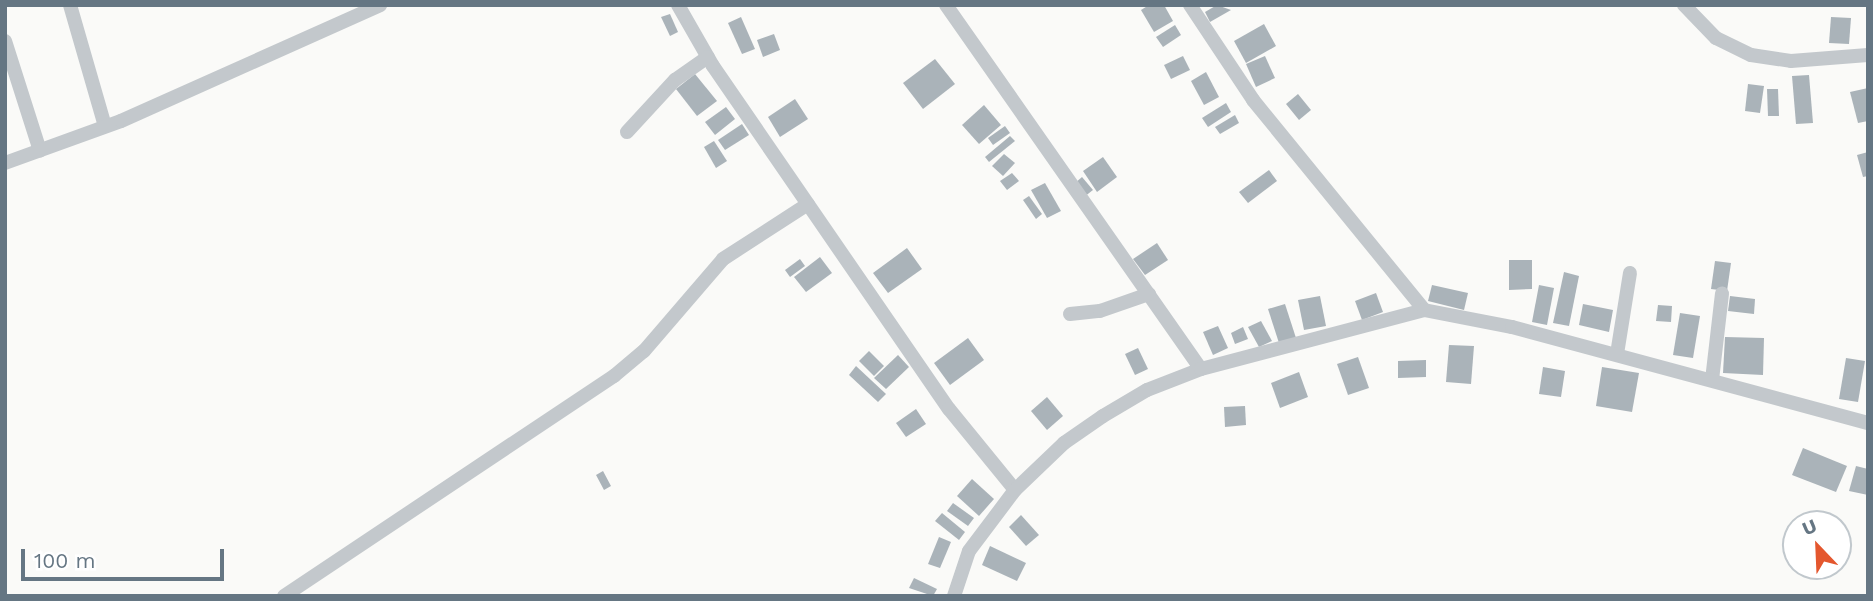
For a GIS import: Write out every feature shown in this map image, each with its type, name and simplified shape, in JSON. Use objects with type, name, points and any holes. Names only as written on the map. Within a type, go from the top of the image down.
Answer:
[{"type":"street","points":[[69,5],[105,126]]},
{"type":"street","points":[[5,163],[105,126],[380,5]]},
{"type":"street","points":[[946,5],[1201,369]]},
{"type":"street","points":[[1190,5],[1253,100],[1424,310]]},
{"type":"street","points":[[1684,5],[1716,38],[1751,55],[1791,61],[1868,55]]},
{"type":"street","points":[[680,6],[708,57],[949,409],[1015,490]]},
{"type":"street","points":[[5,41],[40,150]]},
{"type":"street","points":[[627,132],[675,79],[708,57]]},
{"type":"street","points":[[284,596],[614,376],[644,351],[723,259],[808,204]]},
{"type":"street","points":[[1617,354],[1630,273]]},
{"type":"street","points":[[1070,314],[1100,312],[1149,294]]},
{"type":"street","points":[[1712,380],[1722,294]]},
{"type":"street","points":[[954,596],[969,551],[1015,490],[1064,443],[1103,416],[1147,390],[1201,369],[1424,310],[1617,354],[1868,423]]},
{"type":"building","points":[[1149,5],[1164,5],[1173,21],[1154,32],[1141,10]]},
{"type":"building","points":[[1217,5],[1231,10],[1210,22],[1205,12]]},
{"type":"building","points":[[670,14],[678,32],[670,36],[661,17]]},
{"type":"building","points":[[741,17],[755,49],[742,54],[728,23]]},
{"type":"building","points":[[1831,17],[1851,18],[1849,44],[1829,43]]},
{"type":"building","points":[[1264,24],[1276,46],[1246,63],[1234,41]]},
{"type":"building","points":[[1175,25],[1181,35],[1163,47],[1156,37]]},
{"type":"building","points":[[774,34],[780,50],[763,57],[757,40]]},
{"type":"building","points":[[1183,56],[1190,70],[1171,79],[1164,65]]},
{"type":"building","points":[[1265,56],[1275,78],[1256,87],[1246,64]]},
{"type":"building","points":[[935,59],[955,84],[923,109],[903,83]]},
{"type":"building","points":[[1206,72],[1219,97],[1204,105],[1191,81]]},
{"type":"building","points":[[695,74],[717,101],[697,116],[676,89]]},
{"type":"building","points":[[1809,75],[1813,123],[1796,124],[1792,76]]},
{"type":"building","points":[[1748,84],[1764,86],[1760,113],[1745,111]]},
{"type":"building","points":[[1868,88],[1868,121],[1858,123],[1850,92]]},
{"type":"building","points":[[1767,89],[1778,89],[1779,116],[1768,116]]},
{"type":"building","points":[[1298,94],[1311,110],[1299,120],[1286,104]]},
{"type":"building","points":[[795,99],[808,119],[780,137],[768,117]]},
{"type":"building","points":[[1226,103],[1231,112],[1208,127],[1202,118]]},
{"type":"building","points":[[984,105],[1001,125],[979,144],[962,125]]},
{"type":"building","points":[[726,107],[735,119],[715,135],[705,122]]},
{"type":"building","points":[[1235,115],[1239,123],[1220,134],[1215,127]]},
{"type":"building","points":[[742,124],[749,135],[725,150],[718,140]]},
{"type":"building","points":[[1005,126],[1010,133],[993,145],[988,138]]},
{"type":"building","points":[[1010,136],[1015,141],[989,162],[985,157]]},
{"type":"building","points":[[714,141],[727,161],[716,168],[704,147]]},
{"type":"building","points":[[1868,152],[1868,176],[1863,177],[1857,155]]},
{"type":"building","points":[[1004,154],[1015,163],[1003,176],[992,166]]},
{"type":"building","points":[[1103,157],[1117,177],[1097,192],[1083,171]]},
{"type":"building","points":[[1269,170],[1277,181],[1248,203],[1239,192]]},
{"type":"building","points":[[1012,173],[1019,181],[1007,190],[1000,181]]},
{"type":"building","points":[[1082,177],[1093,190],[1084,197],[1074,184]]},
{"type":"building","points":[[1045,183],[1061,211],[1047,218],[1031,190]]},
{"type":"building","points":[[1029,196],[1042,214],[1036,219],[1023,200]]},
{"type":"building","points":[[1157,243],[1168,260],[1145,275],[1133,259]]},
{"type":"building","points":[[907,248],[922,269],[888,293],[873,273]]},
{"type":"building","points":[[820,257],[832,273],[806,292],[794,277]]},
{"type":"building","points":[[800,259],[805,266],[790,277],[785,270]]},
{"type":"building","points":[[1509,260],[1532,260],[1532,289],[1509,290]]},
{"type":"building","points":[[1715,261],[1731,263],[1727,291],[1711,289]]},
{"type":"building","points":[[1564,272],[1579,276],[1569,326],[1553,323]]},
{"type":"building","points":[[1432,285],[1468,293],[1464,310],[1428,301]]},
{"type":"building","points":[[1539,285],[1554,288],[1547,325],[1532,322]]},
{"type":"building","points":[[1376,293],[1383,312],[1362,320],[1355,301]]},
{"type":"building","points":[[1320,296],[1326,326],[1304,330],[1298,300]]},
{"type":"building","points":[[1730,296],[1755,299],[1754,314],[1728,311]]},
{"type":"building","points":[[1285,304],[1296,338],[1279,343],[1268,309]]},
{"type":"building","points":[[1583,304],[1613,310],[1609,332],[1579,325]]},
{"type":"building","points":[[1658,305],[1672,306],[1671,322],[1656,321]]},
{"type":"building","points":[[1680,313],[1700,316],[1693,358],[1673,355]]},
{"type":"building","points":[[1261,321],[1272,341],[1259,347],[1248,327]]},
{"type":"building","points":[[1218,326],[1228,348],[1213,355],[1203,332]]},
{"type":"building","points":[[1243,327],[1248,339],[1235,344],[1231,333]]},
{"type":"building","points":[[1725,337],[1764,338],[1763,375],[1723,373]]},
{"type":"building","points":[[968,338],[984,360],[950,385],[934,363]]},
{"type":"building","points":[[1449,345],[1474,346],[1471,384],[1446,382]]},
{"type":"building","points":[[1138,348],[1148,369],[1135,375],[1125,354]]},
{"type":"building","points":[[869,351],[884,366],[874,376],[859,361]]},
{"type":"building","points":[[898,355],[909,367],[886,389],[874,378]]},
{"type":"building","points":[[1358,357],[1369,388],[1348,395],[1337,364]]},
{"type":"building","points":[[1846,358],[1865,361],[1858,402],[1839,399]]},
{"type":"building","points":[[1426,360],[1426,377],[1398,378],[1398,361]]},
{"type":"building","points":[[856,366],[886,394],[878,402],[849,375]]},
{"type":"building","points":[[1543,367],[1565,371],[1561,397],[1539,394]]},
{"type":"building","points":[[1602,367],[1639,373],[1632,412],[1596,406]]},
{"type":"building","points":[[1299,372],[1308,397],[1280,408],[1271,383]]},
{"type":"building","points":[[1047,397],[1063,416],[1047,430],[1031,411]]},
{"type":"building","points":[[1245,406],[1246,425],[1225,427],[1224,407]]},
{"type":"building","points":[[916,409],[926,424],[906,437],[896,423]]},
{"type":"building","points":[[1803,448],[1847,466],[1836,492],[1792,475]]},
{"type":"building","points":[[1856,466],[1868,469],[1868,495],[1849,491]]},
{"type":"building","points":[[603,471],[611,486],[604,490],[596,475]]},
{"type":"building","points":[[972,479],[994,499],[979,516],[957,496]]},
{"type":"building","points":[[953,503],[974,518],[968,526],[947,511]]},
{"type":"building","points":[[942,513],[965,532],[959,540],[935,521]]},
{"type":"building","points":[[1021,515],[1039,535],[1026,546],[1009,527]]},
{"type":"building","points":[[939,537],[951,542],[940,568],[928,564]]},
{"type":"building","points":[[990,546],[1026,563],[1017,581],[982,565]]},
{"type":"building","points":[[914,578],[937,589],[933,596],[909,588]]}]
